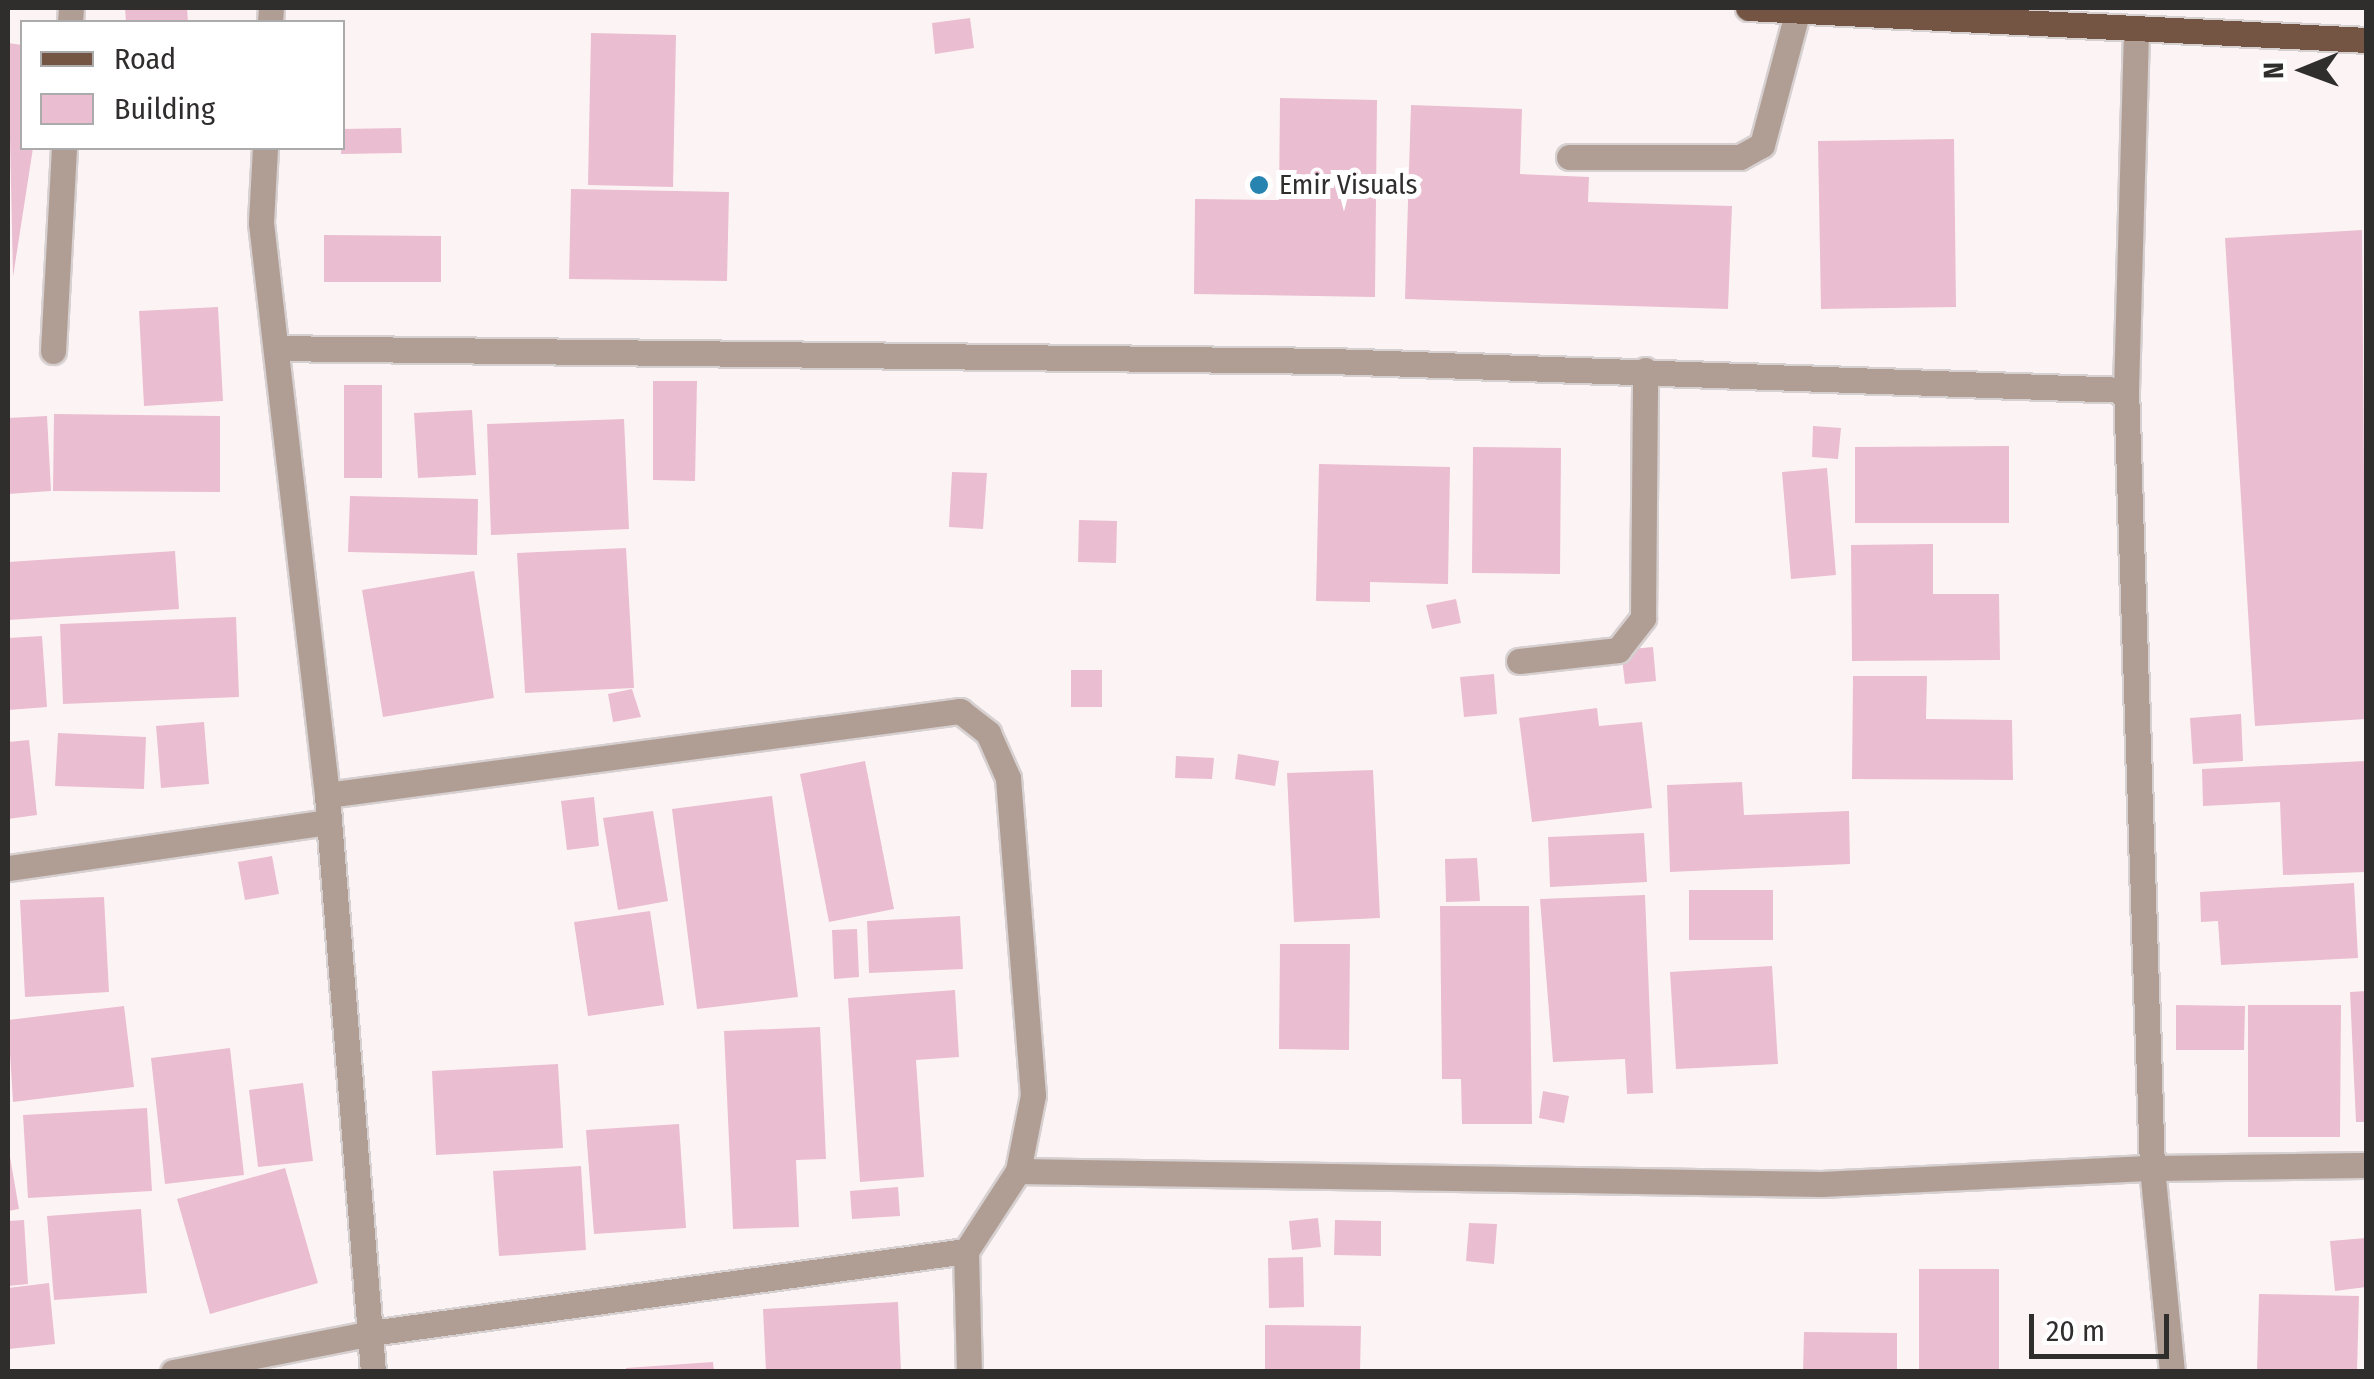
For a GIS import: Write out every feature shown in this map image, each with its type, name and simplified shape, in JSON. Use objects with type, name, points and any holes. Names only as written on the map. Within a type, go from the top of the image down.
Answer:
[{"type":"main road","points":[[1748,8],[2366,40]]},
{"type":"street","points":[[1569,157],[1740,158],[1762,145],[1798,10]]},
{"type":"street","points":[[2136,28],[2126,390],[2152,1168],[2172,1372]]},
{"type":"street","points":[[53,351],[64,150]]},
{"type":"street","points":[[265,150],[261,223],[327,795],[373,1372]]},
{"type":"street","points":[[276,348],[1012,361],[1333,361],[2126,390]]},
{"type":"street","points":[[1519,662],[1618,650],[1643,618],[1645,370]]},
{"type":"street","points":[[327,795],[960,710],[988,733],[1008,778],[1032,1095],[1018,1171],[966,1251],[969,1372]]},
{"type":"street","points":[[8,868],[329,822]]},
{"type":"street","points":[[1018,1171],[1821,1184],[2152,1168],[2366,1165]]},
{"type":"street","points":[[172,1372],[371,1334],[966,1251]]},
{"type":"building","points":[[125,8],[187,8],[188,20],[126,20]]},
{"type":"building","points":[[970,18],[974,48],[935,54],[932,23]]},
{"type":"building","points":[[591,33],[676,35],[673,187],[588,185]]},
{"type":"building","points":[[8,43],[20,45],[20,150],[33,150],[13,277]]},
{"type":"building","points":[[1280,98],[1377,100],[1375,297],[1194,294],[1195,199],[1279,200]]},
{"type":"building","points":[[1411,105],[1522,109],[1520,174],[1589,177],[1588,202],[1732,206],[1728,309],[1405,299]]},
{"type":"building","points":[[401,128],[402,153],[341,154],[345,150],[345,129]]},
{"type":"building","points":[[1954,139],[1956,307],[1821,309],[1818,141]]},
{"type":"building","points":[[571,189],[729,192],[727,281],[569,279]]},
{"type":"building","points":[[2362,230],[2366,719],[2255,726],[2225,238]]},
{"type":"building","points":[[324,235],[441,236],[441,282],[324,282]]},
{"type":"building","points":[[218,307],[223,401],[144,406],[139,311]]},
{"type":"building","points":[[653,381],[697,381],[695,481],[653,480]]},
{"type":"building","points":[[344,385],[382,385],[382,478],[344,478]]},
{"type":"building","points":[[472,410],[476,475],[418,478],[414,413]]},
{"type":"building","points":[[54,414],[220,416],[220,492],[53,491]]},
{"type":"building","points":[[47,416],[51,491],[8,494],[8,418]]},
{"type":"building","points":[[624,419],[629,529],[491,535],[487,424]]},
{"type":"building","points":[[1813,426],[1841,428],[1838,459],[1812,457]]},
{"type":"building","points":[[2009,446],[2009,523],[1855,523],[1855,447]]},
{"type":"building","points":[[1473,447],[1561,448],[1560,574],[1472,573]]},
{"type":"building","points":[[1319,464],[1450,467],[1448,584],[1370,582],[1370,602],[1316,601]]},
{"type":"building","points":[[1827,468],[1836,575],[1791,579],[1782,472]]},
{"type":"building","points":[[952,472],[987,473],[983,529],[949,527]]},
{"type":"building","points":[[350,496],[478,499],[477,555],[348,552]]},
{"type":"building","points":[[1079,520],[1117,521],[1116,563],[1078,562]]},
{"type":"building","points":[[1933,544],[1933,594],[1999,594],[2000,660],[1852,661],[1851,545]]},
{"type":"building","points":[[626,548],[634,688],[525,693],[517,553]]},
{"type":"building","points":[[175,551],[179,609],[8,620],[8,562]]},
{"type":"building","points":[[474,571],[494,698],[383,717],[362,590]]},
{"type":"building","points":[[1456,599],[1461,623],[1432,629],[1426,605]]},
{"type":"building","points":[[236,617],[239,697],[63,704],[60,624]]},
{"type":"building","points":[[42,636],[47,707],[8,710],[8,638]]},
{"type":"building","points":[[1653,647],[1656,681],[1625,684],[1621,650]]},
{"type":"building","points":[[1071,670],[1102,670],[1102,707],[1071,707]]},
{"type":"building","points":[[1494,674],[1497,714],[1464,717],[1460,677]]},
{"type":"building","points":[[1853,676],[1927,676],[1926,719],[2012,720],[2013,780],[1852,779]]},
{"type":"building","points":[[632,689],[641,717],[613,722],[608,694]]},
{"type":"building","points":[[1597,708],[1599,726],[1642,722],[1652,808],[1532,822],[1519,718]]},
{"type":"building","points":[[2241,714],[2243,761],[2193,764],[2190,718]]},
{"type":"building","points":[[204,722],[209,784],[161,788],[156,726]]},
{"type":"building","points":[[58,733],[146,737],[144,789],[55,786]]},
{"type":"building","points":[[29,740],[37,815],[8,819],[8,742]]},
{"type":"building","points":[[1238,754],[1279,761],[1275,786],[1235,779]]},
{"type":"building","points":[[1176,756],[1214,758],[1212,779],[1175,778]]},
{"type":"building","points":[[865,761],[894,909],[829,922],[800,774]]},
{"type":"building","points":[[2366,761],[2366,872],[2283,875],[2280,802],[2203,806],[2202,769]]},
{"type":"building","points":[[1373,770],[1380,918],[1294,922],[1287,773]]},
{"type":"building","points":[[1742,782],[1744,815],[1849,811],[1850,864],[1670,872],[1667,785]]},
{"type":"building","points":[[772,796],[798,997],[697,1009],[672,809]]},
{"type":"building","points":[[594,797],[599,846],[567,850],[561,801]]},
{"type":"building","points":[[653,811],[668,901],[618,910],[603,818]]},
{"type":"building","points":[[1644,833],[1647,882],[1550,887],[1548,837]]},
{"type":"building","points":[[272,856],[279,894],[245,900],[238,862]]},
{"type":"building","points":[[1477,858],[1480,901],[1446,902],[1445,859]]},
{"type":"building","points":[[2354,883],[2358,958],[2221,965],[2218,921],[2201,922],[2200,892]]},
{"type":"building","points":[[1689,890],[1773,890],[1773,940],[1689,940]]},
{"type":"building","points":[[1645,895],[1653,1093],[1627,1094],[1625,1059],[1553,1062],[1540,899]]},
{"type":"building","points":[[104,897],[109,992],[25,997],[20,900]]},
{"type":"building","points":[[1440,906],[1529,906],[1532,1124],[1462,1124],[1461,1079],[1442,1079]]},
{"type":"building","points":[[650,911],[664,1005],[588,1016],[574,922]]},
{"type":"building","points":[[960,916],[963,969],[869,973],[867,921]]},
{"type":"building","points":[[857,929],[859,977],[834,979],[832,930]]},
{"type":"building","points":[[1280,944],[1350,944],[1349,1050],[1279,1049]]},
{"type":"building","points":[[1772,966],[1778,1064],[1676,1069],[1670,972]]},
{"type":"building","points":[[955,990],[959,1057],[916,1060],[924,1177],[860,1182],[848,998]]},
{"type":"building","points":[[2366,991],[2366,1122],[2356,1122],[2350,992]]},
{"type":"building","points":[[2176,1005],[2245,1006],[2244,1050],[2176,1050]]},
{"type":"building","points":[[2248,1005],[2341,1005],[2340,1137],[2248,1137]]},
{"type":"building","points":[[124,1006],[134,1087],[13,1102],[8,1020]]},
{"type":"building","points":[[820,1027],[826,1159],[796,1160],[799,1227],[733,1229],[724,1031]]},
{"type":"building","points":[[230,1048],[244,1175],[165,1184],[151,1058]]},
{"type":"building","points":[[558,1064],[563,1148],[436,1155],[432,1071]]},
{"type":"building","points":[[303,1083],[313,1161],[258,1167],[249,1090]]},
{"type":"building","points":[[1543,1091],[1569,1096],[1564,1123],[1539,1118]]},
{"type":"building","points":[[147,1108],[152,1191],[28,1198],[23,1115]]},
{"type":"building","points":[[679,1124],[686,1228],[594,1234],[586,1130]]},
{"type":"building","points":[[8,1152],[19,1209],[8,1211]]},
{"type":"building","points":[[581,1166],[586,1250],[499,1256],[493,1171]]},
{"type":"building","points":[[285,1168],[318,1283],[210,1314],[177,1199]]},
{"type":"building","points":[[898,1187],[900,1216],[852,1219],[850,1191]]},
{"type":"building","points":[[141,1209],[147,1293],[54,1300],[47,1216]]},
{"type":"building","points":[[1318,1218],[1321,1247],[1292,1250],[1289,1221]]},
{"type":"building","points":[[24,1220],[28,1284],[8,1286],[8,1221]]},
{"type":"building","points":[[1335,1220],[1381,1221],[1381,1256],[1334,1255]]},
{"type":"building","points":[[1469,1223],[1497,1224],[1494,1264],[1466,1261]]},
{"type":"building","points":[[2366,1238],[2366,1287],[2335,1291],[2330,1241]]},
{"type":"building","points":[[1303,1257],[1304,1307],[1269,1308],[1268,1258]]},
{"type":"building","points":[[1919,1269],[1999,1269],[1999,1372],[1919,1372]]},
{"type":"building","points":[[49,1283],[55,1344],[9,1349],[8,1288]]},
{"type":"building","points":[[2259,1294],[2359,1296],[2357,1372],[2257,1372]]},
{"type":"building","points":[[898,1302],[901,1372],[766,1372],[763,1309]]},
{"type":"building","points":[[1265,1325],[1361,1326],[1360,1372],[1265,1372]]},
{"type":"building","points":[[1804,1332],[1897,1333],[1897,1372],[1803,1372]]},
{"type":"building","points":[[713,1362],[714,1372],[626,1372],[626,1368]]},
{"type":"place","name":"Emir Visuals","points":[[1259,185]]}]
